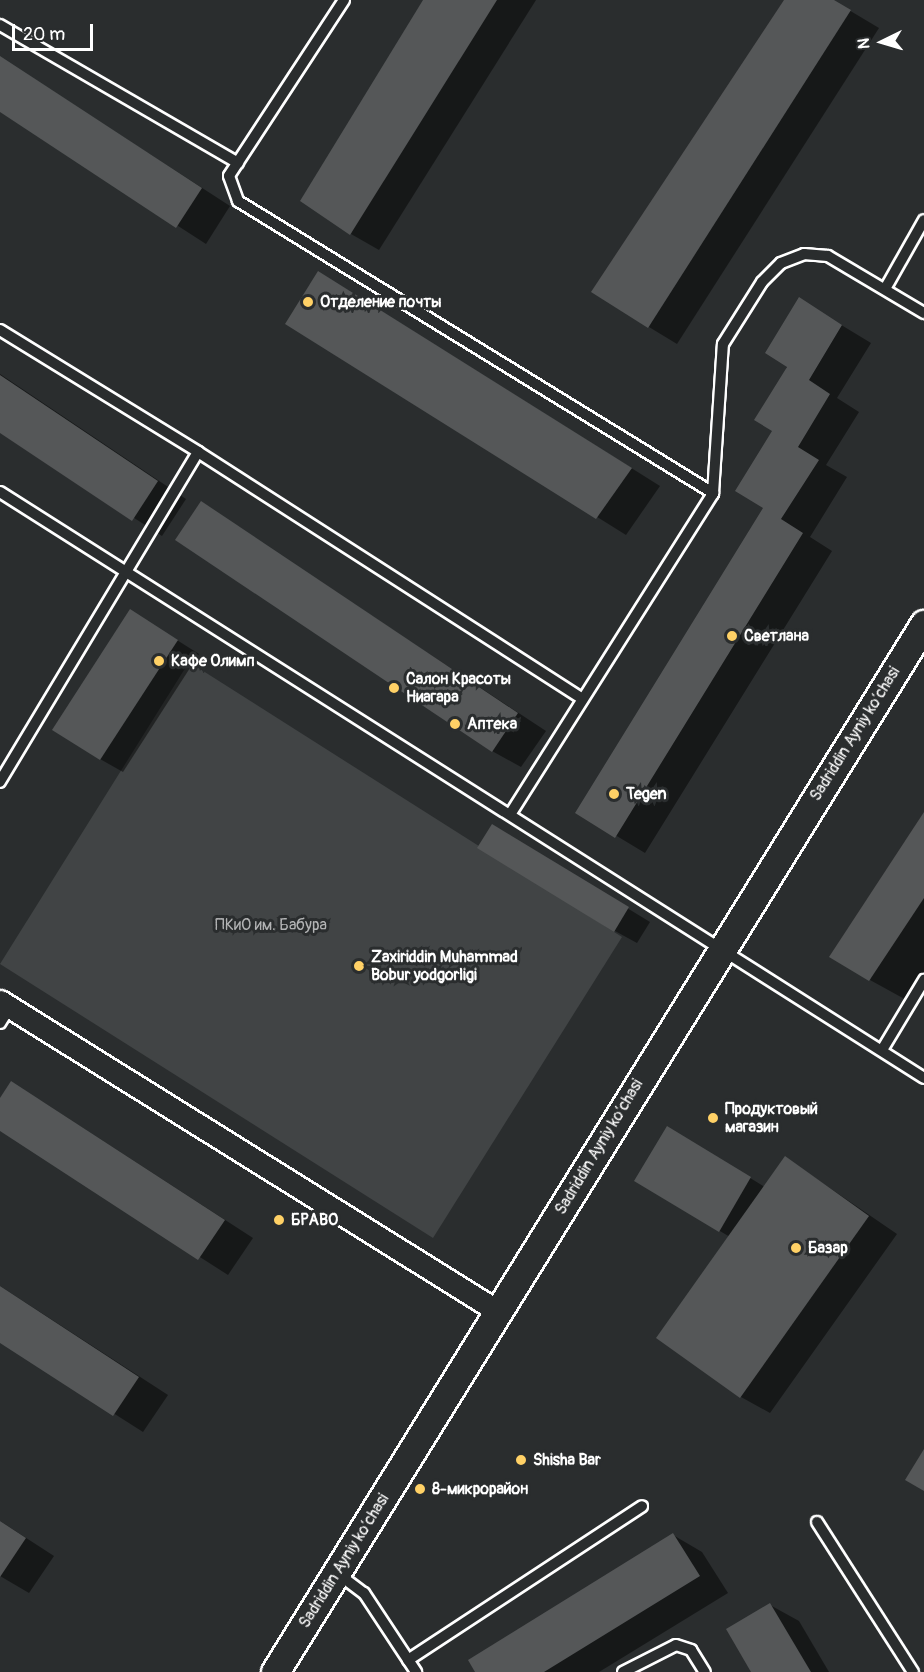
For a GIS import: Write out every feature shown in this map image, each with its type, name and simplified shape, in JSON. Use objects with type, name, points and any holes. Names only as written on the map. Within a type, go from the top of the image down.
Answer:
[{"type":"street","name":"Sadriddin Ayniy ko‘chasi","points":[[275,1672],[499,1312],[721,947],[924,624]]},
{"type":"street","points":[[3,1011],[499,1312]]},
{"type":"lane","points":[[344,0],[230,176],[238,201],[713,493]]},
{"type":"lane","points":[[0,25],[238,163]]},
{"type":"lane","points":[[885,289],[924,220]]},
{"type":"lane","points":[[511,813],[713,493],[723,344],[762,282],[781,263],[804,254],[828,256],[924,313]]},
{"type":"lane","points":[[0,330],[198,452],[583,699]]},
{"type":"lane","points":[[0,782],[198,452]]},
{"type":"lane","points":[[0,492],[128,570],[924,1078]]},
{"type":"lane","points":[[882,1050],[924,980]]},
{"type":"lane","points":[[408,1660],[642,1506]]},
{"type":"lane","points":[[817,1522],[913,1672]]},
{"type":"lane","points":[[337,1573],[364,1593],[416,1672]]},
{"type":"lane","points":[[623,1672],[676,1645],[691,1650],[705,1672]]},
{"type":"green space","name":"ПКиО им. Бабура","points":[[189,662],[622,937],[433,1238],[0,964]]},
{"type":"building","points":[[423,0],[497,0],[350,235],[300,201]]},
{"type":"building","points":[[784,0],[834,0],[851,10],[648,328],[591,292]]},
{"type":"building","points":[[0,56],[202,188],[176,228],[0,112]]},
{"type":"building","points":[[318,271],[632,468],[596,519],[285,324]]},
{"type":"building","points":[[799,297],[842,325],[809,380],[830,394],[798,447],[819,460],[781,519],[803,533],[615,838],[575,813],[763,508],[735,491],[772,431],[754,420],[787,367],[765,353]]},
{"type":"building","points":[[0,375],[158,481],[132,521],[0,433]]},
{"type":"building","points":[[201,501],[518,713],[492,752],[175,540]]},
{"type":"building","points":[[130,609],[178,640],[100,760],[52,730]]},
{"type":"building","points":[[924,812],[924,898],[869,981],[829,957]]},
{"type":"building","points":[[492,824],[629,907],[614,932],[477,848]]},
{"type":"building","points":[[11,1081],[225,1220],[198,1260],[0,1131],[0,1098]]},
{"type":"building","points":[[667,1126],[751,1177],[719,1232],[634,1181]]},
{"type":"building","points":[[785,1156],[869,1216],[740,1398],[656,1338]]},
{"type":"building","points":[[0,1286],[139,1377],[113,1416],[0,1343]]},
{"type":"building","points":[[924,1449],[924,1491],[905,1480]]},
{"type":"building","points":[[0,1521],[26,1538],[0,1577]]},
{"type":"building","points":[[673,1533],[700,1576],[544,1672],[475,1672],[468,1660]]},
{"type":"building","points":[[770,1603],[811,1672],[751,1672],[726,1629]]},
{"type":"place","name":"Отделение почты","points":[[308,302]]},
{"type":"place","name":"Светлана","points":[[732,636]]},
{"type":"place","name":"Кафе Олимп","points":[[159,661]]},
{"type":"place","name":"Салон Красоты Ниагара","points":[[394,688]]},
{"type":"place","name":"Аптека","points":[[455,724]]},
{"type":"place","name":"Tegen","points":[[614,794]]},
{"type":"place","name":"Zaxiriddin Muhammad Bobur yodgorligi","points":[[359,966]]},
{"type":"place","name":"Продуктовый магазин","points":[[713,1118]]},
{"type":"place","name":"БРАВО","points":[[279,1220]]},
{"type":"place","name":"Базар","points":[[796,1248]]},
{"type":"place","name":"Shisha Bar","points":[[521,1460]]},
{"type":"place","name":"8-микрорайон","points":[[420,1489]]}]
